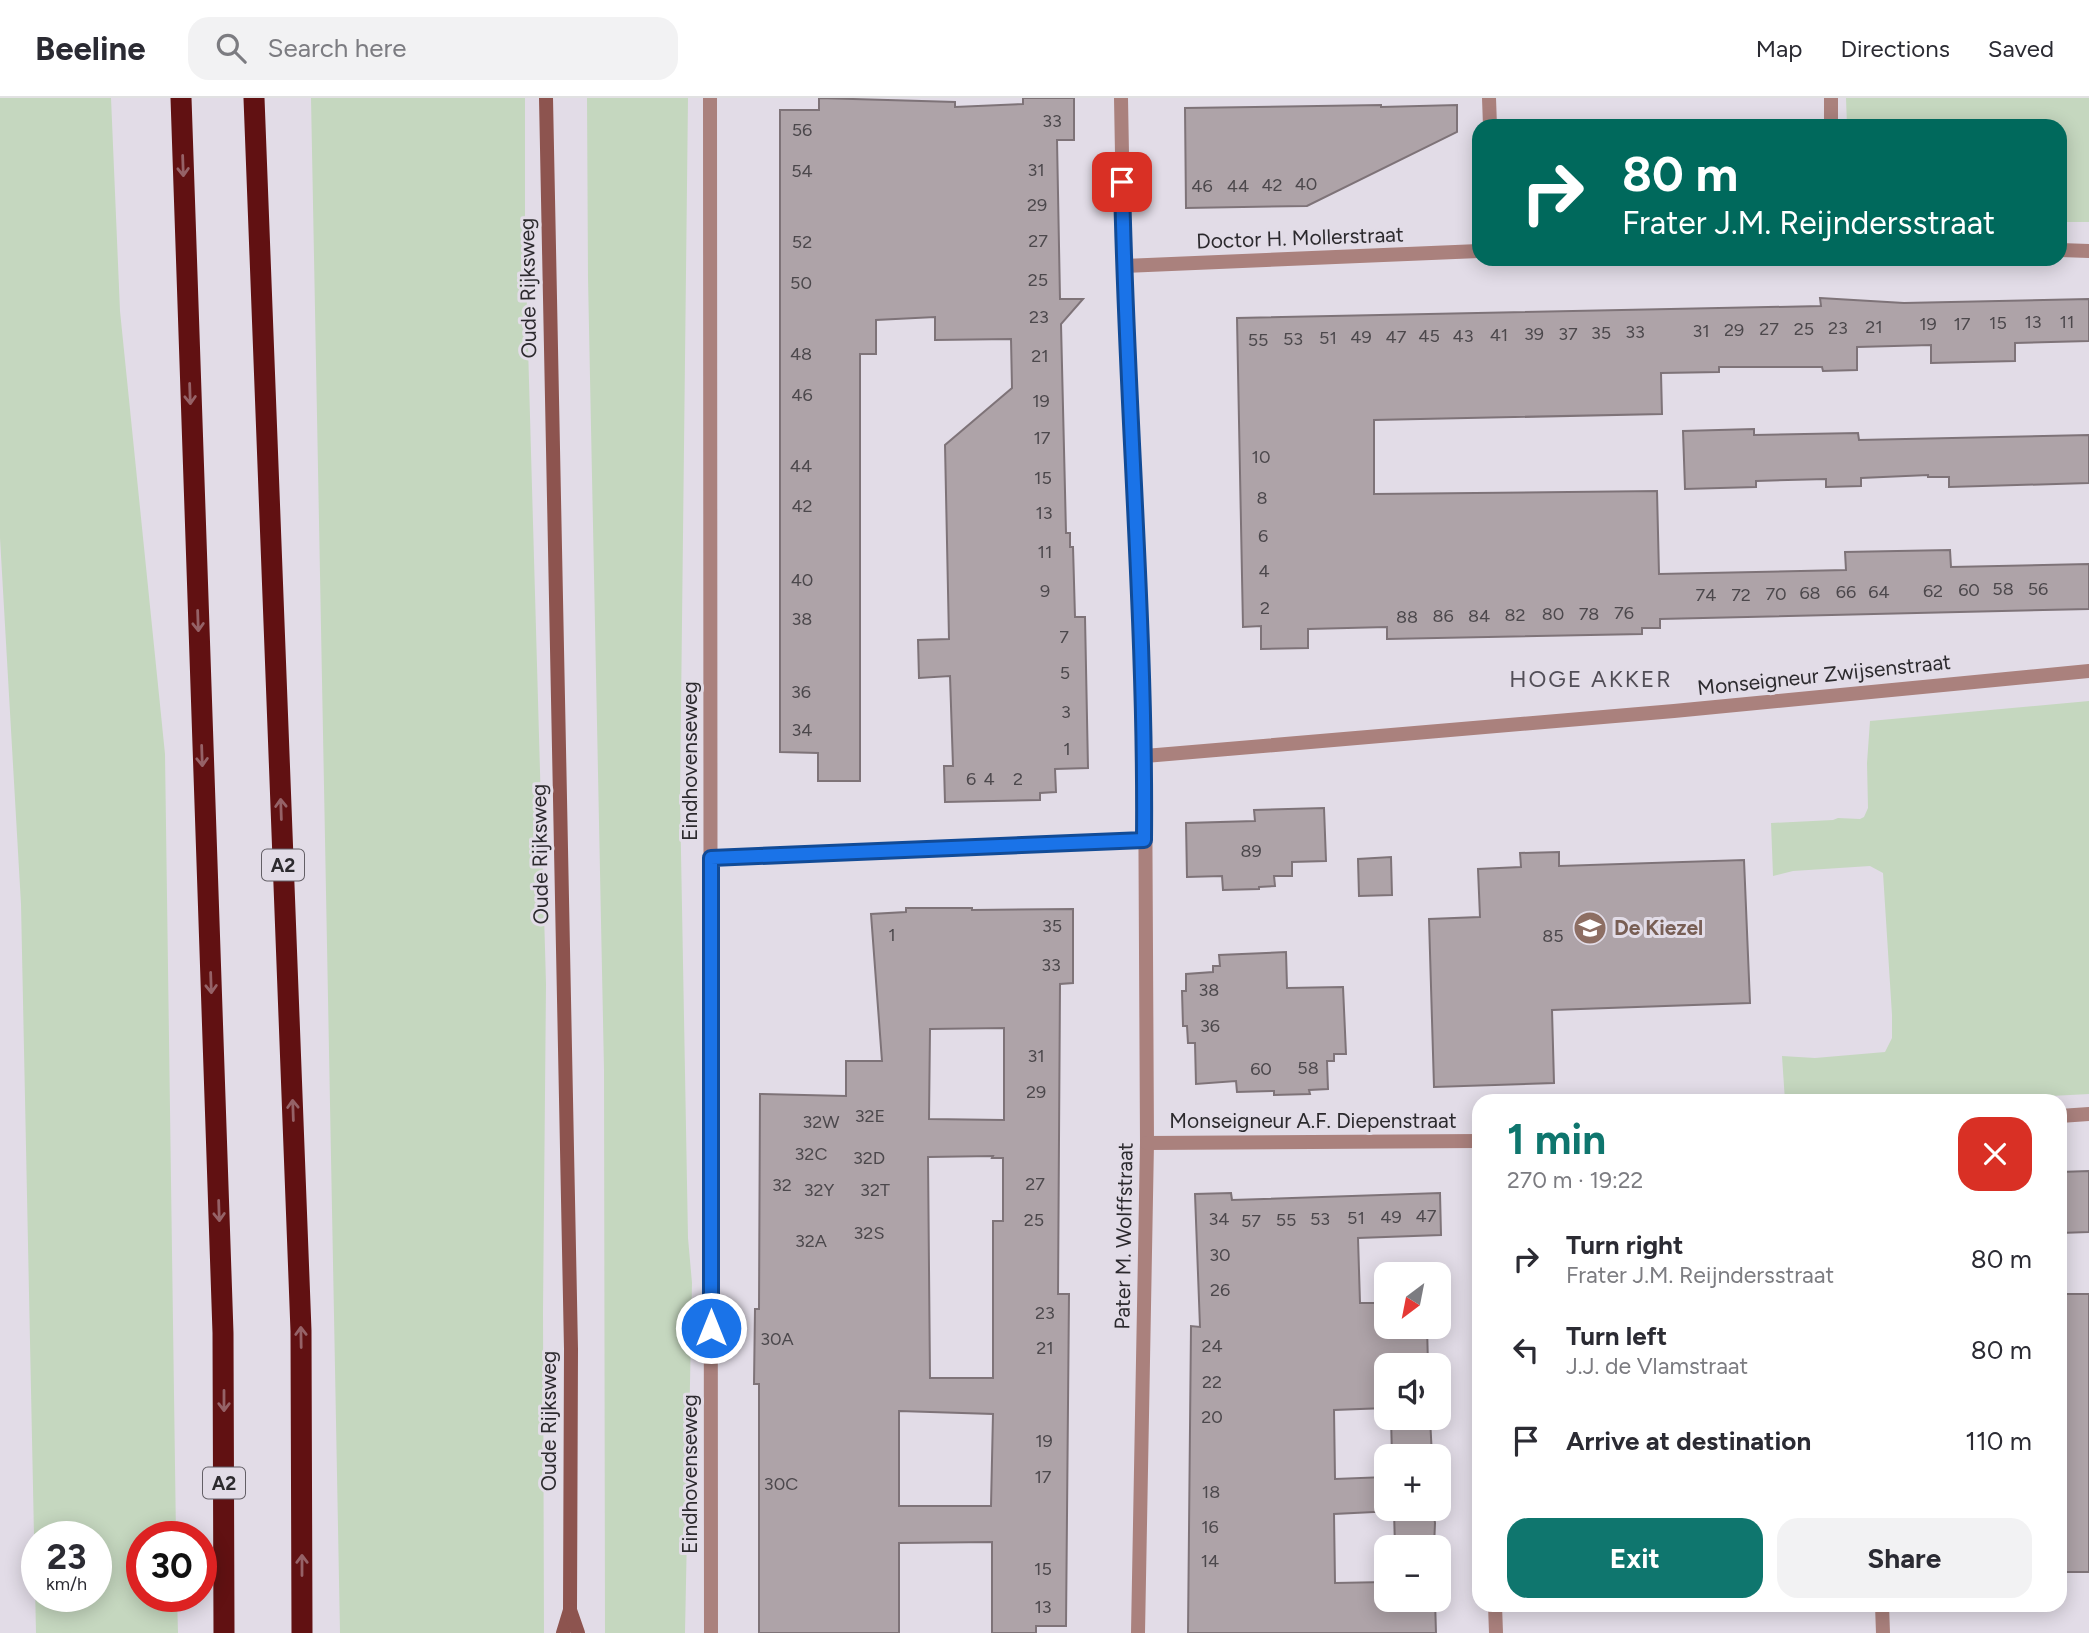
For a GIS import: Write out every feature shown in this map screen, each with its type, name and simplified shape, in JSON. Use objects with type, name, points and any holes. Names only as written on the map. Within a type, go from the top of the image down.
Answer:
[{"type":"highway","name":"A2","points":[[181,98],[223,1333],[224,1633]]},
{"type":"highway","name":"A2","points":[[254,98],[301,1331],[302,1633]]},
{"type":"main road","name":"Oude Rijksweg","points":[[546,98],[570,1335],[570,1610],[562,1633]]},
{"type":"main road","name":"Oude Rijksweg","points":[[570,1610],[578,1633]]},
{"type":"street","name":"Eindhovenseweg","points":[[710,98],[711,1633]]},
{"type":"street","name":"Pater M. Wolffstraat","points":[[1121,98],[1124,266],[1145,756],[1147,1143],[1138,1633]]},
{"type":"street","points":[[1489,98],[1490,119]]},
{"type":"street","points":[[1831,98],[1831,119]]},
{"type":"street","points":[[2067,250],[2089,251]]},
{"type":"street","name":"Doctor H. Mollerstraat","points":[[1124,266],[1472,251]]},
{"type":"street","name":"Monseigneur Zwijsenstraat","points":[[1145,756],[2089,671]]},
{"type":"street","points":[[711,858],[1144,840]]},
{"type":"street","points":[[2067,1116],[2089,1114]]},
{"type":"street","name":"Monseigneur A.F. Diepenstraat","points":[[1147,1143],[1472,1140]]},
{"type":"street","points":[[1495,1612],[1496,1633]]},
{"type":"street","points":[[1882,1612],[1883,1633]]},
{"type":"green space","points":[[0,98],[111,98],[120,311],[165,754],[176,1521],[126,1521],[126,1612],[177,1612],[178,1633],[36,1633],[36,1612],[112,1612],[112,1521],[34,1521],[21,904],[0,538]]},
{"type":"green space","points":[[311,98],[525,98],[525,239],[546,984],[544,1633],[340,1633]]},
{"type":"green space","points":[[587,98],[688,98],[680,797],[688,1238],[692,1283],[685,1633],[605,1633],[604,1070],[588,278]]},
{"type":"green space","points":[[1846,98],[2089,98],[2089,222],[2067,222],[2067,119],[1847,119]]},
{"type":"green space","points":[[2089,701],[2089,1094],[1785,1094],[1782,1056],[1815,1058],[1885,1052],[1892,1038],[1883,873],[1870,866],[1793,871],[1773,876],[1771,823],[1864,817],[1868,808],[1870,721]]},
{"type":"building","points":[[819,98],[955,102],[955,107],[1023,104],[1023,98],[1074,98],[1074,140],[1057,140],[1060,299],[1083,299],[1061,324],[1066,533],[1070,533],[1070,547],[1073,547],[1075,617],[1085,617],[1088,768],[1055,769],[1056,792],[1040,793],[1040,800],[945,802],[944,766],[953,766],[950,676],[919,678],[918,640],[949,639],[945,445],[1012,388],[1011,339],[935,340],[935,317],[876,320],[876,354],[860,354],[860,781],[818,781],[818,753],[780,752],[780,110],[819,110]]},
{"type":"building","points":[[1457,105],[1457,132],[1307,206],[1186,208],[1185,108]]},
{"type":"building","points":[[1820,298],[1904,303],[2089,299],[2089,341],[2015,343],[2015,361],[1931,363],[1931,345],[1857,347],[1857,370],[1823,371],[1822,367],[1719,367],[1719,372],[1661,373],[1662,414],[1374,420],[1374,494],[1657,491],[1659,574],[1846,570],[1845,552],[1950,550],[1951,567],[2089,564],[2089,609],[1660,619],[1660,628],[1642,628],[1642,634],[1387,639],[1387,627],[1308,629],[1308,648],[1261,649],[1261,626],[1243,627],[1237,318],[1821,306]]},
{"type":"building","points":[[1754,429],[1754,435],[1858,433],[1859,440],[2089,435],[2089,483],[1949,487],[1949,477],[1928,475],[1861,478],[1861,486],[1826,487],[1826,479],[1756,481],[1756,487],[1685,489],[1683,431]]},
{"type":"building","points":[[1324,808],[1326,861],[1292,862],[1292,876],[1274,876],[1275,886],[1259,889],[1223,890],[1222,876],[1187,877],[1186,823],[1255,821],[1254,810]]},
{"type":"building","points":[[1559,852],[1559,866],[1744,860],[1750,1003],[1552,1010],[1554,1083],[1434,1087],[1429,919],[1480,917],[1478,869],[1521,867],[1520,853]]},
{"type":"building","points":[[1391,857],[1392,895],[1359,896],[1358,859]]},
{"type":"building","points":[[906,908],[1073,909],[1073,983],[1060,984],[1058,1294],[1069,1294],[1066,1626],[1036,1626],[1036,1633],[992,1633],[992,1542],[899,1543],[899,1633],[759,1633],[759,1384],[754,1384],[755,1309],[759,1309],[760,1094],[846,1096],[846,1061],[882,1061],[871,914],[906,912]],"holes":[[[1004,1028],[1004,1120],[929,1119],[930,1029]],[[928,1157],[1003,1158],[1003,1221],[993,1221],[993,1378],[930,1378]],[[899,1411],[993,1414],[991,1506],[899,1506]]]},
{"type":"building","points":[[1286,952],[1287,988],[1343,987],[1346,1054],[1334,1054],[1334,1061],[1327,1061],[1328,1089],[1309,1090],[1310,1094],[1274,1095],[1274,1091],[1237,1092],[1236,1081],[1196,1084],[1195,1043],[1188,1043],[1187,1026],[1183,1026],[1182,991],[1186,991],[1186,974],[1213,972],[1213,966],[1220,966],[1219,955]]},
{"type":"building","points":[[2089,1171],[2089,1232],[2067,1233],[2067,1172]]},
{"type":"building","points":[[1231,1193],[1232,1200],[1440,1193],[1441,1235],[1358,1238],[1360,1303],[1374,1303],[1374,1339],[1427,1339],[1428,1353],[1374,1353],[1374,1408],[1334,1410],[1335,1479],[1374,1477],[1374,1512],[1334,1514],[1335,1583],[1374,1582],[1374,1612],[1435,1612],[1436,1633],[1188,1633],[1191,1326],[1200,1327],[1195,1194]]},
{"type":"building","points":[[2067,1294],[2089,1294],[2089,1572],[2067,1572]]},
{"type":"building","points":[[1391,1430],[1431,1430],[1431,1444],[1392,1444]]},
{"type":"building","points":[[1394,1521],[1435,1521],[1434,1535],[1395,1535]]},
{"type":"place","name":"De Kiezel","points":[[1590,928]]},
{"type":"district","name":"HOGE AKKER","points":[[1591,679]]},
{"type":"route","points":[[711,1328],[711,858],[1144,840],[1145,756],[1122,182]]}]
